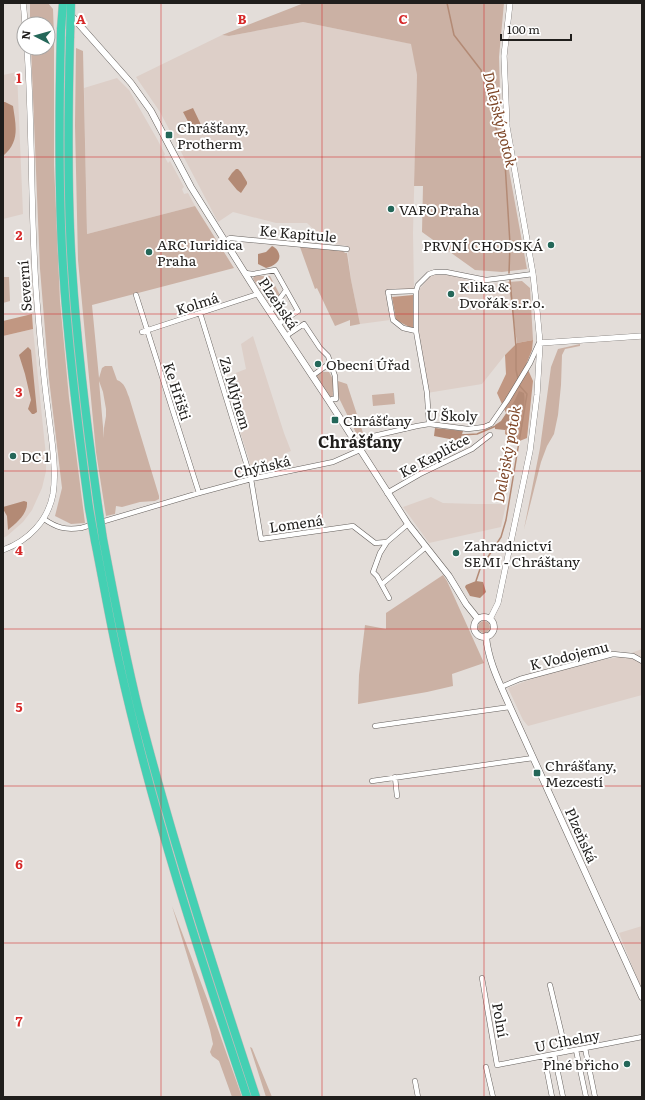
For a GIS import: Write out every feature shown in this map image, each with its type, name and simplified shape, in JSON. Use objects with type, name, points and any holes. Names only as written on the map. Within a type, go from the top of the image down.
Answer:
[{"type":"highway","points":[[61,3],[59,134],[63,267],[76,407],[89,508],[119,662],[158,816],[215,1000],[247,1097]]},
{"type":"highway","points":[[71,3],[69,135],[72,267],[84,404],[98,506],[114,598],[142,722],[195,910],[256,1097]]},
{"type":"main road","name":"Plzeňská","points":[[61,3],[131,83],[151,111],[191,188],[245,274],[329,401],[387,493],[408,524],[449,576],[466,604],[478,619],[475,624],[475,630],[479,635],[486,636],[491,633],[494,628],[494,624],[490,619]]},
{"type":"main road","points":[[478,619],[484,617],[490,619]]},
{"type":"main road","name":"Plzeňská","points":[[486,636],[489,655],[501,687],[642,998]]},
{"type":"street","points":[[24,3],[24,16]]},
{"type":"street","points":[[490,619],[498,603],[530,451],[537,395],[540,342],[533,274],[507,127],[504,56],[510,3]]},
{"type":"street","name":"Severní","points":[[3,550],[24,540],[35,530],[44,519],[51,504],[53,494],[54,471],[52,446],[41,349],[35,276],[28,56]]},
{"type":"street","name":"Ke Kapitule","points":[[225,241],[230,238],[347,249]]},
{"type":"street","points":[[245,274],[275,270],[298,311],[278,324]]},
{"type":"street","points":[[429,424],[427,393],[416,331],[416,291],[418,285],[429,274],[435,272],[446,272],[486,280],[533,274]]},
{"type":"street","points":[[270,312],[286,290]]},
{"type":"street","points":[[416,291],[388,292],[393,320],[403,328],[416,331]]},
{"type":"street","name":"Kolmá","points":[[142,332],[258,294]]},
{"type":"street","name":"Ke Hřišti","points":[[136,295],[199,493]]},
{"type":"street","name":"Za Mlýnem","points":[[200,313],[251,480]]},
{"type":"street","points":[[286,336],[304,324],[320,348],[328,356],[336,376],[336,399],[329,401]]},
{"type":"street","points":[[540,342],[642,336]]},
{"type":"street","name":"U Školy","points":[[366,438],[429,424],[468,429],[484,427],[491,424],[530,363],[540,342]]},
{"type":"street","points":[[312,376],[330,363]]},
{"type":"street","name":"Ke Kapličce","points":[[387,493],[420,474],[472,449],[490,435]]},
{"type":"street","name":"Chýňská","points":[[44,519],[62,528],[81,528],[199,493],[333,462],[360,450]]},
{"type":"street","name":"Lomená","points":[[251,480],[261,539],[353,526],[375,543],[387,542]]},
{"type":"street","points":[[389,598],[378,576],[373,572],[380,554],[387,542],[408,524]]},
{"type":"street","points":[[382,584],[426,547]]},
{"type":"street","name":"K Vodojemu","points":[[501,687],[520,679],[613,654],[633,656],[642,661]]},
{"type":"street","points":[[376,726],[510,707]]},
{"type":"street","points":[[372,781],[533,758]]},
{"type":"street","points":[[395,777],[397,796]]},
{"type":"street","name":"Polní","points":[[482,978],[497,1065]]},
{"type":"street","points":[[550,985],[566,1052]]},
{"type":"street","name":"U Cihelny","points":[[497,1065],[642,1037]]},
{"type":"street","points":[[585,1048],[595,1097]]},
{"type":"street","points":[[576,1050],[586,1097]]},
{"type":"street","points":[[554,1054],[563,1097]]},
{"type":"street","points":[[544,1056],[552,1097]]},
{"type":"street","points":[[486,1067],[493,1097]]},
{"type":"street","points":[[415,1081],[418,1097]]},
{"type":"shaded area","points":[[30,3],[48,3],[53,9],[53,16],[30,16]]},
{"type":"shaded area","points":[[304,3],[504,3],[499,57],[501,126],[527,269],[502,272],[475,270],[422,232],[423,186],[414,186],[417,75],[411,44],[303,22],[229,36],[222,35]]},
{"type":"shaded area","points":[[303,22],[412,44],[417,75],[413,233],[414,289],[386,290],[390,320],[360,324],[351,280],[347,246],[328,243],[307,223],[276,223],[233,212],[218,222],[160,112],[136,77],[222,35],[229,36]]},
{"type":"shaded area","points":[[76,48],[83,51],[87,234],[195,206],[234,268],[92,305],[99,378],[102,368],[105,366],[112,366],[117,380],[125,387],[159,496],[159,499],[155,501],[140,502],[122,507],[116,506],[115,514],[106,516],[96,452],[78,260],[75,125]],"holes":[[[99,381],[103,392],[106,409],[104,438]]]},
{"type":"shaded area","points":[[31,56],[54,56],[54,165],[60,301],[69,398],[85,523],[71,524],[55,516],[62,488],[49,379],[40,269]]},
{"type":"shaded area","points":[[17,72],[23,214],[3,219],[3,75]]},
{"type":"shaded area","points":[[117,78],[129,90],[165,154],[164,156],[168,163],[170,161],[184,187],[182,189],[184,194],[188,193],[195,206],[87,234],[84,88]]},
{"type":"shaded area","points":[[3,102],[13,106],[16,133],[12,145],[3,156]]},
{"type":"shaded area","points":[[193,108],[204,131],[195,135],[183,112]]},
{"type":"shaded area","points":[[236,169],[241,172],[247,182],[241,193],[228,179]]},
{"type":"shaded area","points":[[272,246],[277,249],[279,260],[266,268],[258,264],[258,254],[266,252]]},
{"type":"shaded area","points":[[300,247],[343,251],[347,253],[360,324],[350,326],[350,320],[335,326],[317,288],[315,289]]},
{"type":"shaded area","points":[[431,275],[450,275],[485,285],[508,282],[517,343],[505,355],[482,384],[427,393],[416,331],[418,291]]},
{"type":"shaded area","points":[[254,276],[270,276],[280,295],[272,307],[253,279]]},
{"type":"shaded area","points":[[3,277],[9,277],[10,301],[3,303]]},
{"type":"shaded area","points":[[522,281],[530,288],[533,340],[517,343],[508,282]]},
{"type":"shaded area","points":[[413,295],[413,329],[396,320],[392,297]]},
{"type":"shaded area","points":[[32,314],[33,329],[3,336],[3,321]]},
{"type":"shaded area","points":[[33,329],[46,456],[46,471],[42,488],[32,510],[23,522],[3,538],[3,336]]},
{"type":"shaded area","points":[[253,336],[291,451],[286,453],[290,467],[254,475],[226,388],[231,383],[233,374],[246,369],[241,344]]},
{"type":"shaded area","points":[[533,340],[532,350],[526,365],[533,381],[527,438],[517,442],[505,434],[506,413],[497,393],[506,374],[505,355],[517,343]]},
{"type":"shaded area","points":[[580,344],[580,346],[565,349],[562,355],[558,415],[554,434],[547,446],[541,462],[524,529],[540,448],[551,367],[558,349]]},
{"type":"shaded area","points":[[28,347],[31,350],[37,412],[34,414],[32,414],[28,409],[31,400],[19,355]]},
{"type":"shaded area","points":[[322,372],[329,372],[333,379],[335,394],[330,398],[316,376]]},
{"type":"shaded area","points":[[338,381],[347,384],[364,436],[357,435],[338,396]]},
{"type":"shaded area","points":[[519,391],[524,393],[525,400],[523,410],[514,422],[505,430],[495,429],[495,425],[501,421],[515,400]]},
{"type":"shaded area","points":[[394,393],[395,404],[373,406],[372,395]]},
{"type":"shaded area","points":[[435,428],[463,431],[460,441],[434,436]]},
{"type":"shaded area","points":[[431,497],[443,503],[506,504],[501,527],[429,543],[403,507]]},
{"type":"shaded area","points":[[24,501],[27,502],[27,506],[24,514],[8,530],[7,516],[3,507]]},
{"type":"shaded area","points":[[443,575],[484,663],[452,674],[453,686],[358,704],[359,675],[365,625],[386,629],[386,613]]},
{"type":"shaded area","points":[[476,581],[483,582],[486,592],[480,598],[470,596],[465,587],[466,585]]},
{"type":"shaded area","points":[[486,621],[489,622],[489,632],[482,633],[479,632],[478,625],[479,622]]},
{"type":"shaded area","points":[[642,649],[642,695],[528,726],[523,720],[508,688],[536,677],[588,662],[620,657]]},
{"type":"shaded area","points":[[172,906],[242,1097],[232,1097],[219,1061],[212,1056],[210,1052],[213,1044],[210,1030]]},
{"type":"shaded area","points":[[642,926],[642,991],[619,933]]},
{"type":"shaded area","points":[[250,1047],[252,1048],[272,1097],[266,1097]]},
{"type":"waterway","name":"Dalejský potok","points":[[447,3],[454,35],[481,70],[505,163],[510,244],[509,273]]},
{"type":"waterway","name":"Dalejský potok","points":[[510,280],[516,347],[516,370],[518,379]]},
{"type":"waterway","name":"Dalejský potok","points":[[476,581],[480,569],[501,537],[506,520],[527,394],[519,385]]},
{"type":"waterway","name":"Dalejský potok","points":[[516,418],[522,426]]},
{"type":"waterway","points":[[461,435],[477,434],[496,426]]},
{"type":"place","name":"Chrášťany, Protherm","points":[[169,135]]},
{"type":"place","name":"VAFO Praha","points":[[391,209]]},
{"type":"place","name":"PRVNÍ CHODSKÁ","points":[[551,245]]},
{"type":"place","name":"ARC Iuridica Praha","points":[[149,252]]},
{"type":"place","name":"Klika & Dvořák s.r.o.","points":[[451,294]]},
{"type":"place","name":"Obecní Úřad","points":[[318,364]]},
{"type":"place","name":"Chrášťany","points":[[335,420]]},
{"type":"place","name":"DC 1","points":[[13,456]]},
{"type":"place","name":"Zahradnictví SEMI - Chráštany","points":[[456,553]]},
{"type":"place","name":"Chrášťany, Mezcestí","points":[[537,773]]},
{"type":"place","name":"Plné břicho","points":[[627,1064]]},
{"type":"district","name":"Chrášťany","points":[[360,441]]}]
